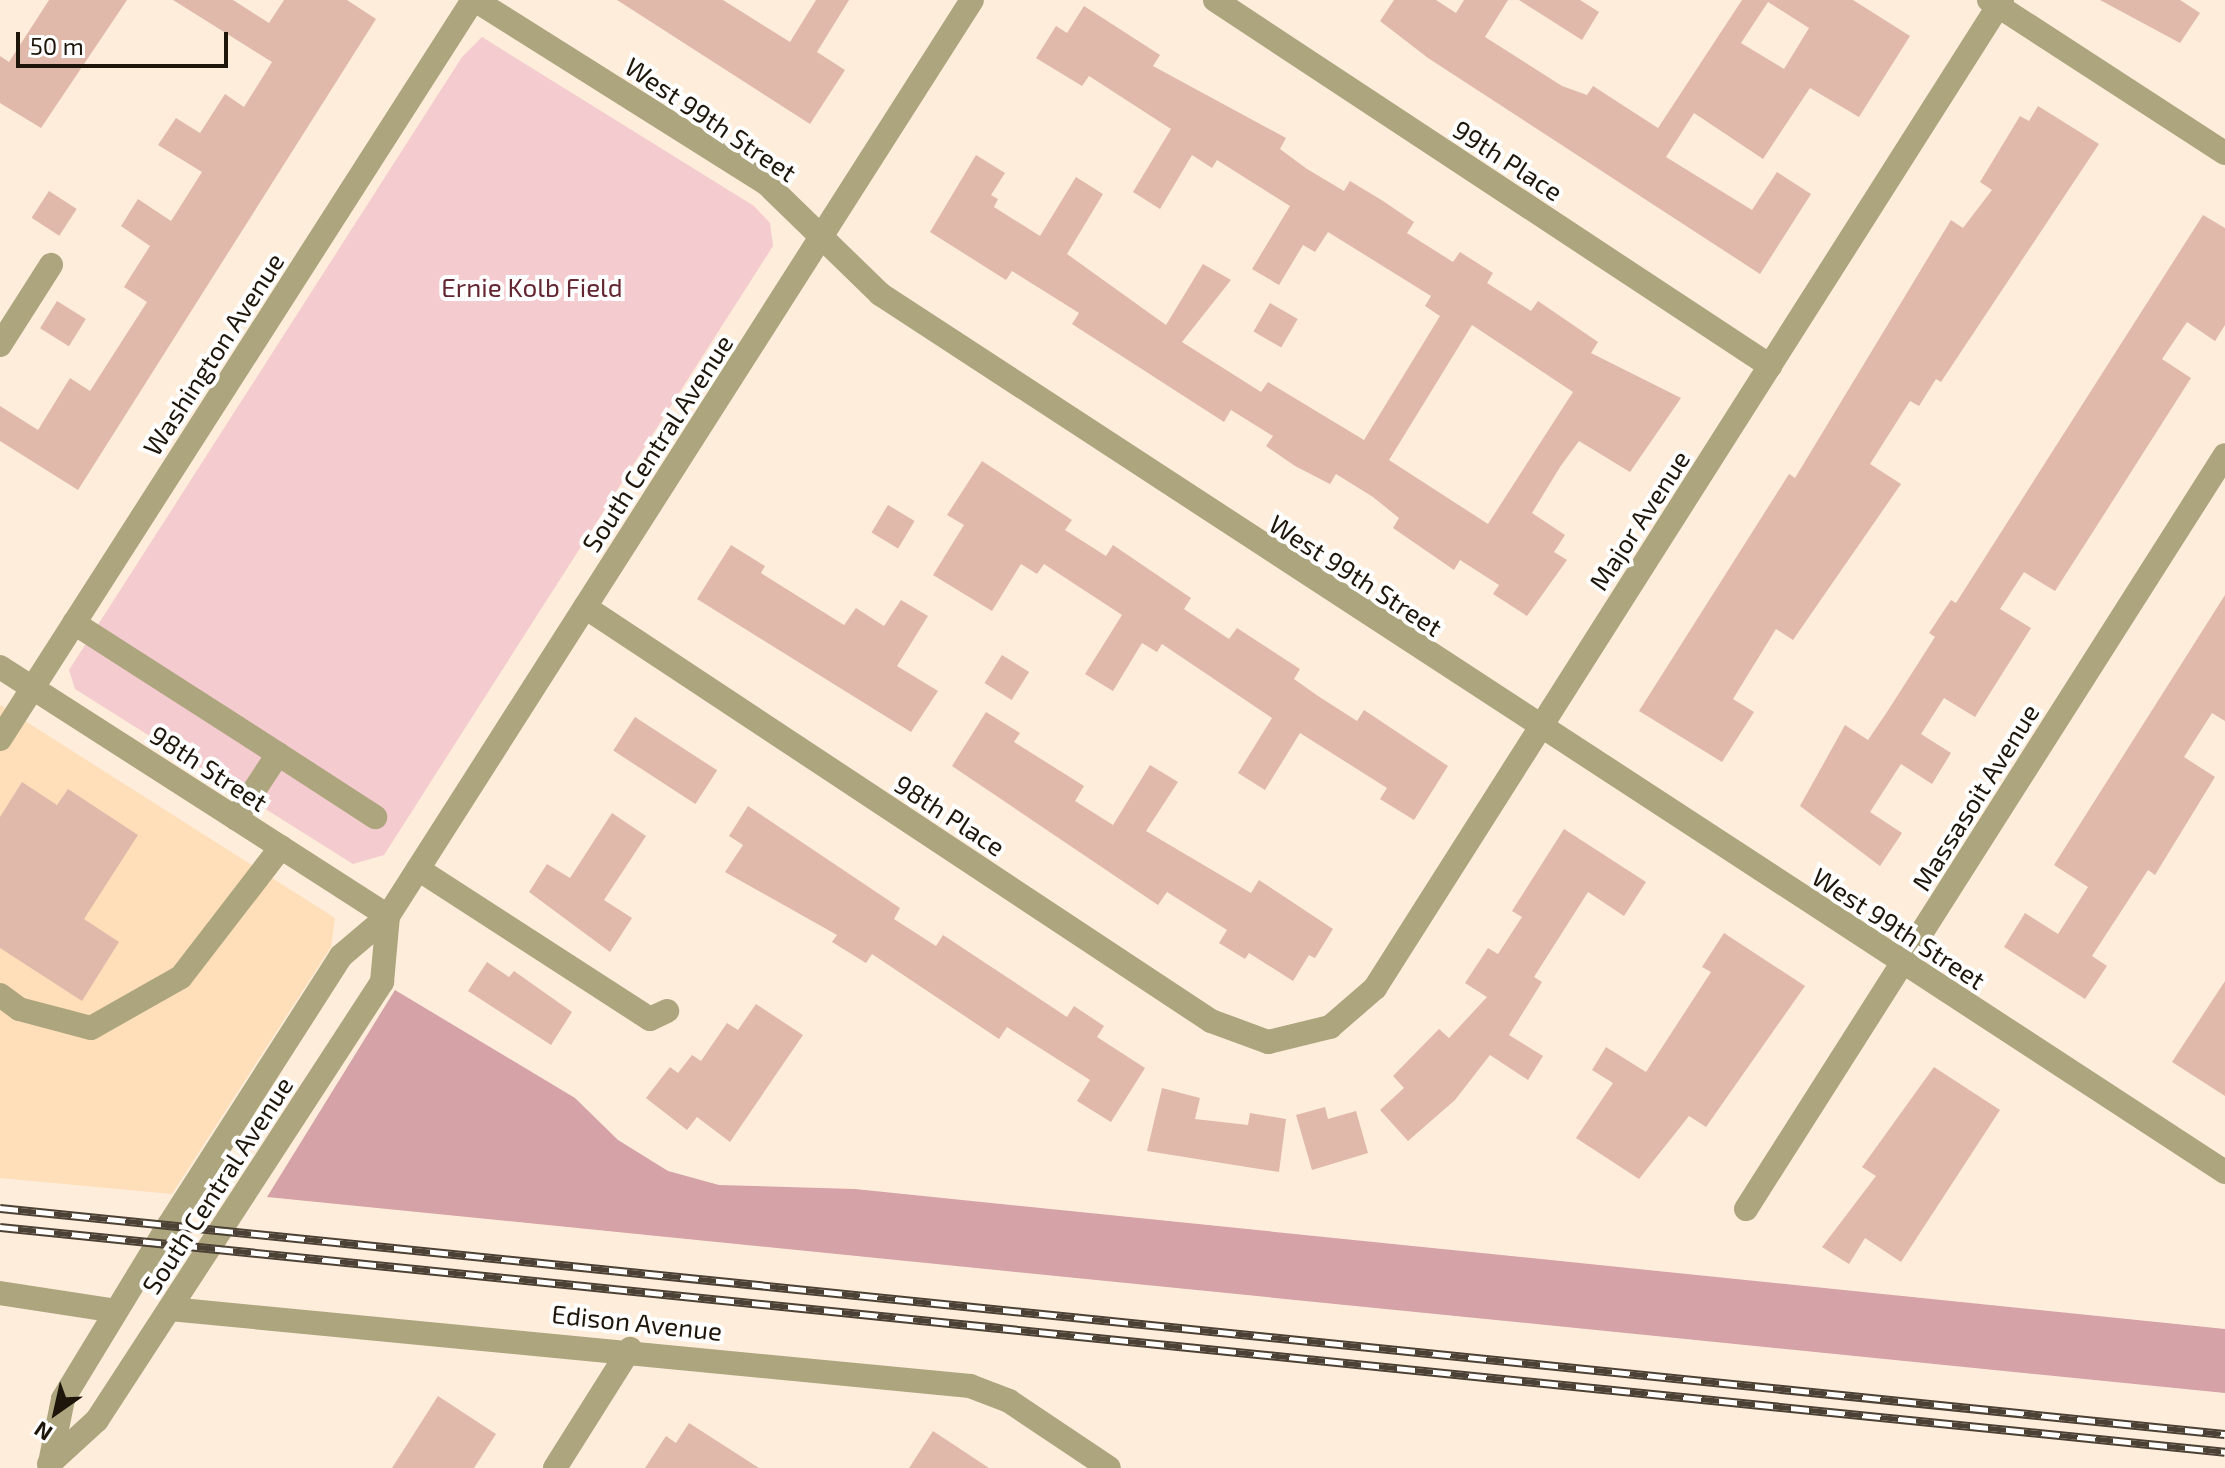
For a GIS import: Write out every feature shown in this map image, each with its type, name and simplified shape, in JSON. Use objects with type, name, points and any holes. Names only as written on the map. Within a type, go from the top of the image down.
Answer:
[{"type":"street","name":"West 99th Street","points":[[474,0],[767,184],[880,294],[1539,729],[2225,1172]]},
{"type":"street","name":"Washington Avenue","points":[[0,739],[474,0]]},
{"type":"street","name":"South Central Avenue","points":[[48,1465],[63,1399],[116,1311],[341,956],[388,916],[972,0]]},
{"type":"street","name":"99th Place","points":[[1215,0],[1770,366]]},
{"type":"street","points":[[1997,2],[2225,153]]},
{"type":"street","name":"Major Avenue","points":[[1295,1040],[1330,1027],[1375,988],[1997,2]]},
{"type":"street","points":[[0,345],[51,265]]},
{"type":"street","name":"Massasoit Avenue","points":[[1746,1209],[2225,455]]},
{"type":"street","name":"98th Place","points":[[585,607],[1211,1021],[1268,1042],[1295,1040]]},
{"type":"street","points":[[74,623],[375,817]]},
{"type":"street","name":"98th Street","points":[[0,667],[388,916]]},
{"type":"street","points":[[236,818],[278,754]]},
{"type":"street","points":[[0,995],[19,1009],[91,1028],[181,977],[281,847]]},
{"type":"street","points":[[418,869],[650,1019],[667,1011]]},
{"type":"street","name":"South Central Avenue","points":[[48,1465],[97,1420],[382,982],[388,916]]},
{"type":"street","points":[[0,1293],[116,1311]]},
{"type":"street","name":"Edison Avenue","points":[[170,1309],[630,1349],[970,1386],[1009,1401],[1074,1459]]},
{"type":"street","points":[[555,1468],[630,1349]]},
{"type":"street","points":[[1074,1459],[1109,1468]]},
{"type":"shaded area","points":[[0,705],[335,918],[331,947],[172,1194],[0,1178]]},
{"type":"shaded area","points":[[395,990],[575,1098],[618,1140],[668,1171],[719,1185],[855,1189],[2225,1329],[2225,1393],[267,1197]]},
{"type":"green space","name":"Ernie Kolb Field","points":[[482,37],[754,206],[770,223],[773,246],[384,855],[353,864],[75,689],[69,670],[462,57]]},
{"type":"building","points":[[49,0],[127,0],[41,128],[0,103],[0,56],[9,62]]},
{"type":"building","points":[[173,0],[233,0],[269,23],[284,0],[347,0],[376,19],[78,490],[0,441],[0,406],[38,430],[70,378],[90,391],[147,302],[124,287],[150,246],[121,226],[138,199],[171,221],[202,172],[158,145],[176,118],[200,133],[225,94],[244,107],[272,62]]},
{"type":"building","points":[[617,0],[723,0],[790,42],[816,0],[849,0],[817,52],[845,70],[810,124]]},
{"type":"building","points":[[1394,0],[1436,0],[1456,13],[1464,0],[1508,0],[1485,37],[1562,86],[1587,95],[1593,86],[1658,128],[1742,0],[1853,0],[1910,36],[1859,117],[1810,88],[1763,159],[1694,113],[1666,157],[1752,210],[1777,172],[1811,194],[1760,274],[1428,58],[1380,21]],"holes":[[[1768,2],[1809,28],[1784,69],[1741,43]]]},
{"type":"building","points":[[1519,0],[1580,0],[1599,12],[1582,40]]},
{"type":"building","points":[[2100,0],[2180,0],[2200,13],[2180,43]]},
{"type":"building","points":[[1084,6],[1160,55],[1153,66],[1286,138],[1280,149],[1307,169],[1344,191],[1350,181],[1383,201],[1414,222],[1407,233],[1453,262],[1460,252],[1493,273],[1487,283],[1531,311],[1538,301],[1598,342],[1591,353],[1681,398],[1630,472],[1579,441],[1560,467],[1532,513],[1565,535],[1554,552],[1567,560],[1527,616],[1493,594],[1499,585],[1460,560],[1454,570],[1393,528],[1399,518],[1373,497],[1336,474],[1330,484],[1295,466],[1266,446],[1273,436],[1231,410],[1224,422],[1072,324],[1079,313],[1012,271],[1006,280],[930,232],[976,155],[1005,173],[991,195],[998,199],[994,207],[1040,236],[1076,177],[1103,194],[1067,254],[1166,325],[1203,264],[1231,280],[1182,342],[1261,392],[1268,382],[1364,440],[1440,316],[1425,306],[1431,296],[1328,232],[1315,252],[1303,245],[1279,285],[1252,269],[1290,206],[1217,160],[1212,168],[1192,155],[1160,209],[1133,192],[1171,129],[1089,76],[1082,86],[1036,58],[1056,26],[1067,33]],"holes":[[[1472,325],[1573,392],[1488,524],[1389,460]]]},
{"type":"building","points":[[2038,106],[2099,144],[1941,382],[1936,379],[1919,406],[1910,401],[1870,464],[1901,484],[1793,640],[1776,629],[1733,699],[1754,712],[1722,762],[1639,711],[1789,474],[1795,478],[1951,220],[1963,228],[1992,190],[1980,182],[2020,116],[2029,121]]},
{"type":"building","points":[[49,191],[77,209],[59,236],[32,218]]},
{"type":"building","points":[[2203,215],[2225,228],[2225,325],[2215,341],[2187,322],[2162,359],[2191,378],[2055,591],[2024,572],[2000,609],[2031,628],[1975,717],[1944,698],[1921,734],[1951,753],[1932,784],[1901,764],[1870,812],[1902,833],[1880,866],[1800,806],[1845,725],[1868,740],[1935,637],[1929,633],[1951,600],[1956,603]]},
{"type":"building","points":[[57,301],[86,319],[69,346],[40,328]]},
{"type":"building","points":[[1270,303],[1298,319],[1281,348],[1254,332]]},
{"type":"building","points":[[982,461],[1072,520],[1065,530],[1106,556],[1113,545],[1191,598],[1184,609],[1229,639],[1237,628],[1300,669],[1294,679],[1318,696],[1357,721],[1364,710],[1448,766],[1414,820],[1380,799],[1387,788],[1300,733],[1265,790],[1238,773],[1272,718],[1162,644],[1157,652],[1142,643],[1113,691],[1085,674],[1122,615],[1044,564],[1037,574],[1021,564],[992,611],[933,575],[964,525],[947,515]]},
{"type":"building","points":[[888,505],[915,521],[898,548],[872,532]]},
{"type":"building","points":[[731,545],[765,566],[761,573],[844,625],[856,608],[884,626],[901,600],[928,616],[897,666],[938,691],[911,732],[697,599]]},
{"type":"building","points":[[2225,595],[2225,721],[2212,713],[2184,757],[2215,777],[2155,875],[2148,870],[2092,956],[2107,966],[2085,999],[2004,947],[2025,913],[2058,934],[2088,887],[2054,865]]},
{"type":"building","points":[[1002,655],[1029,672],[1012,700],[985,683]]},
{"type":"building","points":[[986,712],[1020,733],[1014,742],[1084,786],[1075,801],[1113,825],[1150,765],[1178,782],[1146,831],[1251,893],[1259,880],[1333,929],[1315,958],[1309,955],[1293,981],[1249,953],[1245,959],[1219,943],[1227,930],[1167,892],[1158,905],[952,766]]},
{"type":"building","points":[[635,717],[717,770],[695,804],[613,751]]},
{"type":"building","points":[[22,782],[57,805],[68,789],[138,835],[84,919],[119,942],[82,1001],[0,948],[0,817]]},
{"type":"building","points":[[748,806],[900,908],[894,919],[936,946],[943,935],[1067,1017],[1074,1006],[1104,1026],[1097,1037],[1145,1068],[1111,1122],[1077,1101],[1090,1080],[1007,1027],[999,1039],[872,954],[866,963],[832,942],[837,935],[725,872],[743,845],[729,836]]},
{"type":"building","points":[[612,813],[646,836],[604,900],[632,918],[610,952],[529,892],[547,864],[570,878]]},
{"type":"building","points":[[1564,829],[1646,882],[1624,916],[1588,892],[1534,977],[1542,982],[1509,1035],[1543,1056],[1528,1080],[1490,1055],[1455,1100],[1408,1141],[1380,1110],[1404,1088],[1393,1076],[1439,1029],[1449,1038],[1487,997],[1465,983],[1488,948],[1498,954],[1522,917],[1512,911]]},
{"type":"building","points":[[1724,933],[1805,986],[1706,1127],[1689,1116],[1639,1179],[1576,1138],[1613,1083],[1592,1070],[1606,1047],[1646,1072],[1711,972],[1702,967]]},
{"type":"building","points":[[487,962],[509,977],[514,971],[572,1012],[551,1045],[468,991]]},
{"type":"building","points":[[2225,981],[2225,1096],[2172,1062]]},
{"type":"building","points":[[756,1004],[803,1035],[730,1142],[697,1117],[687,1130],[646,1098],[670,1067],[678,1073],[692,1055],[701,1061],[727,1023],[738,1030]]},
{"type":"building","points":[[1934,1067],[2000,1110],[1901,1262],[1865,1238],[1849,1264],[1822,1247],[1876,1176],[1862,1167]]},
{"type":"building","points":[[1162,1088],[1200,1098],[1195,1119],[1248,1125],[1250,1113],[1286,1119],[1279,1172],[1147,1151]]},
{"type":"building","points":[[1325,1107],[1328,1119],[1356,1111],[1368,1153],[1312,1170],[1296,1115]]},
{"type":"building","points":[[438,1396],[496,1434],[474,1468],[392,1468]]},
{"type":"building","points":[[689,1423],[759,1468],[645,1468],[666,1436],[676,1443]]},
{"type":"building","points":[[933,1431],[989,1468],[909,1468]]},
{"type":"railway","points":[[0,1208],[2225,1434]]},
{"type":"railway","points":[[0,1227],[2225,1452]]}]
